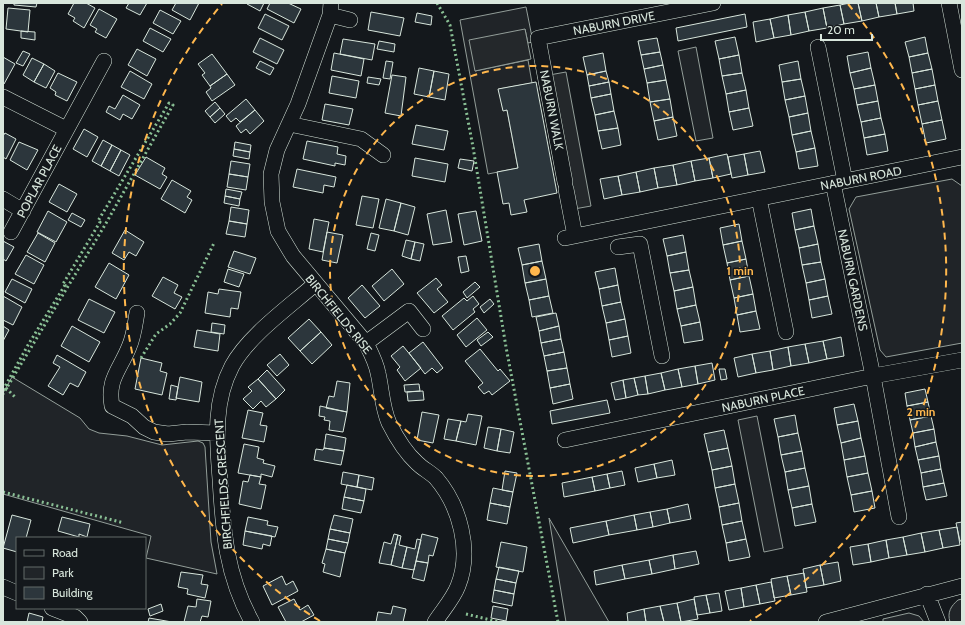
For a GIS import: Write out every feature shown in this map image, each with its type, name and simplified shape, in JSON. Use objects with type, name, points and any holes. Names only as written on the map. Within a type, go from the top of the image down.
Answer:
[{"type":"street","name":"NABURN DRIVE","points":[[538,38],[713,3]]},
{"type":"street","points":[[949,3],[962,70]]},
{"type":"street","name":"BIRCHFIELDS RISE","points":[[350,20],[330,9],[305,85],[277,150],[271,174],[272,202],[278,232],[293,256],[366,343],[374,358],[378,372],[382,399],[389,422],[402,445],[416,463],[435,477],[448,494],[458,518],[462,542],[463,566],[457,587],[435,622]]},
{"type":"street","name":"NABURN WALK","points":[[538,38],[566,186],[570,237]]},
{"type":"street","name":"NABURN GARDENS","points":[[818,47],[839,182],[899,517]]},
{"type":"street","name":"POPLAR PLACE","points":[[11,232],[104,61]]},
{"type":"street","points":[[3,97],[66,129]]},
{"type":"street","points":[[289,124],[361,139],[383,155]]},
{"type":"street","name":"NABURN ROAD","points":[[570,237],[962,157]]},
{"type":"street","points":[[759,198],[786,332]]},
{"type":"street","points":[[3,199],[23,211]]},
{"type":"street","points":[[618,247],[640,244],[662,356]]},
{"type":"street","name":"BIRCHFIELDS CRESCENT","points":[[252,622],[232,576],[224,538],[217,417],[221,397],[232,366],[248,343],[315,284]]},
{"type":"street","points":[[366,343],[409,311],[423,329]]},
{"type":"street","points":[[137,312],[130,346],[112,382],[110,394],[112,406],[132,416],[144,427],[154,432],[168,434],[187,432],[217,432]]},
{"type":"street","name":"NABURN PLACE","points":[[565,440],[873,376],[962,360]]},
{"type":"street","points":[[826,622],[927,594],[962,586]]},
{"type":"street","points":[[3,587],[16,593]]},
{"type":"street","points":[[927,594],[938,622]]},
{"type":"street","points":[[55,609],[75,617],[80,622]]},
{"type":"green space","points":[[526,7],[533,42],[528,43],[525,29],[475,71],[528,60],[532,83],[499,89],[503,110],[507,110],[518,168],[488,174],[460,20]]},
{"type":"green space","points":[[696,47],[713,138],[696,141],[678,51]]},
{"type":"green space","points":[[952,179],[962,186],[962,343],[886,357],[880,350],[849,209],[856,197]]},
{"type":"green space","points":[[12,377],[80,418],[89,429],[99,433],[127,436],[162,445],[198,441],[203,443],[205,447],[211,542],[217,574],[146,558],[151,536],[3,494],[3,393]]},
{"type":"green space","points":[[757,416],[783,548],[764,552],[738,420]]},
{"type":"green space","points":[[549,518],[609,622],[566,622]]},
{"type":"green space","points":[[962,599],[962,622],[950,622],[950,610],[958,600]]},
{"type":"green space","points":[[909,613],[919,616],[924,622],[883,622],[883,619]]},
{"type":"shaded area","points":[[525,29],[531,59],[475,71],[469,40]]},
{"type":"shaded area","points":[[566,72],[591,206],[563,211],[538,77]]},
{"type":"building","points":[[14,3],[37,3],[36,7],[14,5]]},
{"type":"building","points":[[74,3],[86,3],[95,8],[84,28],[73,21],[75,18],[68,14]]},
{"type":"building","points":[[129,3],[147,3],[140,15],[126,8]]},
{"type":"building","points":[[176,3],[199,3],[190,20],[172,10]]},
{"type":"building","points":[[264,3],[260,11],[247,4]]},
{"type":"building","points":[[270,3],[288,3],[301,9],[294,23],[267,9]]},
{"type":"building","points":[[858,3],[862,21],[844,24],[840,5]]},
{"type":"building","points":[[858,3],[876,3],[879,17],[862,21]]},
{"type":"building","points":[[876,3],[895,3],[897,14],[879,17]]},
{"type":"building","points":[[895,3],[913,3],[914,11],[897,14]]},
{"type":"building","points":[[840,5],[844,24],[827,28],[823,8]]},
{"type":"building","points":[[8,8],[30,10],[28,32],[6,29]]},
{"type":"building","points":[[823,8],[827,28],[809,31],[805,12]]},
{"type":"building","points":[[99,9],[117,19],[106,38],[95,32],[97,29],[90,25]]},
{"type":"building","points":[[160,10],[181,21],[173,34],[153,23]]},
{"type":"building","points":[[371,12],[404,18],[400,36],[368,30]]},
{"type":"building","points":[[805,12],[809,31],[791,35],[788,15]]},
{"type":"building","points":[[417,13],[432,16],[431,25],[415,22]]},
{"type":"building","points":[[265,14],[289,26],[282,40],[258,28]]},
{"type":"building","points":[[745,14],[747,27],[678,41],[676,28]]},
{"type":"building","points":[[788,15],[791,35],[774,38],[770,19]]},
{"type":"building","points":[[770,19],[774,38],[756,42],[753,22]]},
{"type":"building","points":[[150,28],[171,39],[163,52],[143,41]]},
{"type":"building","points":[[21,31],[35,32],[35,40],[21,38]]},
{"type":"building","points":[[735,37],[739,55],[719,59],[715,41]]},
{"type":"building","points":[[925,37],[928,53],[909,57],[905,42]]},
{"type":"building","points":[[260,38],[284,50],[277,64],[253,52]]},
{"type":"building","points":[[657,38],[660,52],[641,55],[638,41]]},
{"type":"building","points":[[343,39],[375,44],[372,60],[340,54]]},
{"type":"building","points":[[379,41],[395,44],[394,52],[377,49]]},
{"type":"building","points":[[137,49],[156,59],[147,76],[128,65]]},
{"type":"building","points":[[23,51],[30,54],[23,66],[16,63]]},
{"type":"building","points":[[660,52],[663,65],[644,69],[641,55]]},
{"type":"building","points":[[868,52],[871,68],[850,73],[847,56]]},
{"type":"building","points":[[334,53],[364,59],[361,76],[331,70]]},
{"type":"building","points":[[603,53],[606,71],[587,75],[583,57]]},
{"type":"building","points":[[928,53],[932,69],[912,73],[909,57]]},
{"type":"building","points":[[212,54],[227,74],[210,86],[202,75],[205,73],[198,64]]},
{"type":"building","points":[[739,55],[742,73],[722,76],[719,59]]},
{"type":"building","points":[[3,57],[15,64],[4,84],[3,83]]},
{"type":"building","points":[[32,58],[44,64],[34,82],[23,75]]},
{"type":"building","points":[[260,61],[274,68],[270,75],[256,68]]},
{"type":"building","points":[[386,61],[393,62],[390,79],[383,78]]},
{"type":"building","points":[[798,61],[801,79],[782,82],[779,65]]},
{"type":"building","points":[[44,64],[55,71],[46,88],[34,82]]},
{"type":"building","points":[[663,65],[666,80],[647,83],[644,69]]},
{"type":"building","points":[[419,68],[434,71],[429,97],[414,94]]},
{"type":"building","points":[[871,68],[875,85],[854,89],[850,73]]},
{"type":"building","points":[[932,69],[935,85],[915,89],[912,73]]},
{"type":"building","points":[[130,71],[152,84],[144,99],[121,87]]},
{"type":"building","points":[[434,71],[449,74],[445,100],[429,97]]},
{"type":"building","points":[[606,71],[609,82],[589,86],[587,75]]},
{"type":"building","points":[[58,73],[77,82],[67,101],[55,95],[56,92],[50,88]]},
{"type":"building","points":[[742,73],[746,90],[726,94],[722,76]]},
{"type":"building","points":[[227,74],[235,85],[212,101],[206,92],[211,88],[210,86]]},
{"type":"building","points":[[392,75],[406,77],[401,116],[385,113]]},
{"type":"building","points":[[332,76],[359,81],[356,98],[329,93]]},
{"type":"building","points":[[368,77],[381,79],[379,85],[367,83]]},
{"type":"building","points":[[801,79],[805,96],[785,100],[782,82]]},
{"type":"building","points":[[666,80],[670,99],[650,102],[647,83]]},
{"type":"building","points":[[536,82],[557,193],[524,200],[527,212],[511,215],[509,203],[503,204],[497,172],[518,168],[507,110],[503,111],[498,89]]},
{"type":"building","points":[[609,82],[611,94],[591,98],[589,86]]},
{"type":"building","points":[[875,85],[878,101],[857,105],[854,89]]},
{"type":"building","points":[[935,85],[938,101],[918,105],[915,89]]},
{"type":"building","points":[[746,90],[749,108],[729,112],[726,94]]},
{"type":"building","points":[[611,94],[614,111],[595,115],[591,98]]},
{"type":"building","points":[[123,95],[140,105],[132,119],[123,114],[120,120],[106,112],[109,106],[115,109]]},
{"type":"building","points":[[805,96],[808,113],[789,117],[785,100]]},
{"type":"building","points":[[246,99],[255,110],[240,122],[236,118],[231,122],[226,116]]},
{"type":"building","points":[[670,99],[673,117],[654,121],[650,102]]},
{"type":"building","points":[[878,101],[881,118],[861,122],[857,105]]},
{"type":"building","points":[[938,101],[942,120],[922,124],[918,105]]},
{"type":"building","points":[[215,102],[220,108],[210,117],[205,111]]},
{"type":"building","points":[[325,104],[353,109],[349,125],[322,120]]},
{"type":"building","points":[[220,108],[225,114],[215,123],[210,117]]},
{"type":"building","points":[[749,108],[753,126],[733,130],[729,112]]},
{"type":"building","points":[[255,110],[264,121],[250,134],[246,129],[241,133],[236,126]]},
{"type":"building","points":[[614,111],[618,128],[598,131],[595,115]]},
{"type":"building","points":[[808,113],[811,131],[792,135],[789,117]]},
{"type":"building","points":[[673,117],[677,136],[658,140],[654,121]]},
{"type":"building","points":[[881,118],[885,134],[864,138],[861,122]]},
{"type":"building","points":[[942,120],[946,139],[926,143],[922,124]]},
{"type":"building","points":[[416,125],[448,131],[444,150],[412,144]]},
{"type":"building","points":[[618,128],[621,145],[602,149],[598,131]]},
{"type":"building","points":[[84,129],[98,137],[87,157],[73,149]]},
{"type":"building","points":[[811,131],[815,148],[796,152],[792,135]]},
{"type":"building","points":[[5,133],[16,139],[6,159],[3,157],[3,136]]},
{"type":"building","points":[[885,134],[888,151],[867,155],[864,138]]},
{"type":"building","points":[[103,140],[112,145],[101,166],[92,161]]},
{"type":"building","points":[[307,141],[338,147],[337,154],[346,156],[345,165],[335,163],[335,166],[303,159]]},
{"type":"building","points":[[19,142],[38,150],[27,170],[10,160]]},
{"type":"building","points":[[235,142],[251,145],[250,152],[234,149]]},
{"type":"building","points":[[112,145],[121,150],[110,171],[101,166]]},
{"type":"building","points":[[815,148],[818,166],[799,169],[796,152]]},
{"type":"building","points":[[234,149],[250,152],[249,159],[233,156]]},
{"type":"building","points":[[121,150],[130,155],[119,176],[110,171]]},
{"type":"building","points":[[760,151],[765,172],[748,175],[744,154]]},
{"type":"building","points":[[727,154],[731,174],[713,178],[709,158]]},
{"type":"building","points":[[744,154],[748,175],[732,178],[728,157]]},
{"type":"building","points":[[146,157],[165,168],[162,174],[167,177],[160,189],[135,175]]},
{"type":"building","points":[[415,158],[448,164],[445,182],[412,176]]},
{"type":"building","points":[[709,158],[713,178],[695,181],[691,161]]},
{"type":"building","points":[[460,159],[474,161],[472,171],[458,168]]},
{"type":"building","points":[[231,161],[250,164],[248,177],[229,174]]},
{"type":"building","points":[[691,161],[695,181],[677,185],[673,165]]},
{"type":"building","points":[[673,165],[677,185],[658,188],[654,168]]},
{"type":"building","points":[[654,168],[658,188],[640,192],[636,172]]},
{"type":"building","points":[[297,169],[336,177],[334,187],[324,185],[323,193],[293,187]]},
{"type":"building","points":[[636,172],[640,192],[622,195],[618,176]]},
{"type":"building","points":[[229,174],[248,177],[246,190],[227,187]]},
{"type":"building","points":[[618,176],[622,195],[604,199],[600,179]]},
{"type":"building","points":[[172,180],[191,191],[187,197],[192,200],[185,213],[161,199]]},
{"type":"building","points":[[59,184],[77,194],[67,212],[49,202]]},
{"type":"building","points":[[226,189],[242,192],[240,199],[225,196]]},
{"type":"building","points":[[225,196],[240,199],[239,206],[224,203]]},
{"type":"building","points":[[362,196],[379,199],[373,228],[356,225]]},
{"type":"building","points":[[386,199],[401,203],[394,231],[379,228]]},
{"type":"building","points":[[401,203],[415,207],[408,235],[394,231]]},
{"type":"building","points":[[231,207],[249,210],[247,224],[229,221]]},
{"type":"building","points":[[811,209],[814,226],[795,230],[792,213]]},
{"type":"building","points":[[446,210],[452,242],[433,245],[427,214]]},
{"type":"building","points":[[48,211],[67,222],[56,242],[37,232]]},
{"type":"building","points":[[476,211],[482,241],[464,245],[458,214]]},
{"type":"building","points":[[72,213],[85,220],[81,227],[68,220]]},
{"type":"building","points":[[314,219],[329,222],[323,252],[309,249]]},
{"type":"building","points":[[229,221],[247,224],[245,237],[226,234]]},
{"type":"building","points":[[739,224],[742,241],[723,245],[720,228]]},
{"type":"building","points":[[814,226],[818,244],[799,248],[795,230]]},
{"type":"building","points":[[125,230],[144,242],[136,256],[129,252],[124,260],[112,253]]},
{"type":"building","points":[[327,232],[343,235],[337,263],[322,260]]},
{"type":"building","points":[[38,233],[55,243],[45,262],[27,252]]},
{"type":"building","points":[[371,233],[379,235],[375,251],[367,249]]},
{"type":"building","points":[[683,235],[686,252],[667,256],[663,239]]},
{"type":"building","points":[[406,240],[415,242],[411,259],[402,256]]},
{"type":"building","points":[[3,241],[14,247],[6,261],[3,259]]},
{"type":"building","points":[[742,241],[746,259],[727,263],[723,245]]},
{"type":"building","points":[[415,242],[424,244],[420,261],[411,259]]},
{"type":"building","points":[[539,244],[542,261],[522,265],[518,248]]},
{"type":"building","points":[[818,244],[821,262],[802,265],[799,248]]},
{"type":"building","points":[[234,251],[256,258],[250,274],[228,267]]},
{"type":"building","points":[[686,252],[689,270],[670,273],[667,256]]},
{"type":"building","points":[[26,255],[44,265],[34,284],[15,274]]},
{"type":"building","points":[[466,256],[469,271],[461,273],[458,257]]},
{"type":"building","points":[[746,259],[749,276],[730,280],[727,263]]},
{"type":"building","points":[[542,261],[546,279],[525,283],[522,265]]},
{"type":"building","points":[[821,262],[825,279],[806,283],[802,265]]},
{"type":"building","points":[[109,263],[129,275],[116,299],[95,287]]},
{"type":"building","points":[[615,268],[618,285],[599,289],[595,272]]},
{"type":"building","points":[[228,269],[244,274],[239,287],[224,282]]},
{"type":"building","points":[[392,269],[404,284],[384,301],[372,286]]},
{"type":"building","points":[[689,270],[693,287],[674,291],[670,273]]},
{"type":"building","points":[[749,276],[753,294],[734,298],[730,280]]},
{"type":"building","points":[[163,277],[178,285],[174,293],[182,297],[175,309],[152,296]]},
{"type":"building","points":[[436,278],[442,285],[437,289],[448,302],[434,313],[417,293]]},
{"type":"building","points":[[12,279],[32,289],[25,303],[5,292]]},
{"type":"building","points":[[546,279],[549,296],[529,300],[525,283]]},
{"type":"building","points":[[825,279],[828,296],[809,300],[806,283]]},
{"type":"building","points":[[475,282],[480,287],[467,298],[463,292]]},
{"type":"building","points":[[362,285],[380,306],[365,318],[348,298]]},
{"type":"building","points":[[618,285],[621,302],[602,306],[599,289]]},
{"type":"building","points":[[693,287],[696,305],[677,309],[674,291]]},
{"type":"building","points":[[219,289],[241,292],[238,309],[231,308],[230,317],[205,313],[208,292],[218,294]]},
{"type":"building","points":[[753,294],[756,311],[737,315],[734,298]]},
{"type":"building","points":[[3,296],[22,307],[13,325],[3,320]]},
{"type":"building","points":[[473,296],[479,304],[473,309],[475,312],[453,330],[442,316],[464,298],[467,301]]},
{"type":"building","points":[[549,296],[553,313],[532,317],[529,300]]},
{"type":"building","points":[[828,296],[832,314],[812,318],[809,300]]},
{"type":"building","points":[[89,299],[115,312],[104,333],[78,320]]},
{"type":"building","points":[[490,299],[494,304],[484,313],[480,307]]},
{"type":"building","points":[[621,302],[625,319],[606,323],[602,306]]},
{"type":"building","points":[[696,305],[700,322],[681,326],[677,309]]},
{"type":"building","points":[[756,311],[760,329],[740,332],[737,315]]},
{"type":"building","points":[[556,313],[559,326],[539,331],[536,317]]},
{"type":"building","points":[[477,318],[487,330],[466,347],[457,335]]},
{"type":"building","points":[[309,319],[321,332],[300,351],[288,338]]},
{"type":"building","points":[[625,319],[628,336],[609,340],[606,323]]},
{"type":"building","points":[[700,322],[703,340],[684,343],[681,326]]},
{"type":"building","points":[[212,323],[225,325],[224,334],[211,332]]},
{"type":"building","points":[[3,326],[9,330],[3,341]]},
{"type":"building","points":[[72,326],[100,342],[89,362],[61,346]]},
{"type":"building","points":[[559,326],[561,339],[541,343],[539,331]]},
{"type":"building","points":[[197,330],[220,334],[218,351],[194,347]]},
{"type":"building","points":[[321,332],[332,345],[312,364],[300,351]]},
{"type":"building","points":[[488,332],[493,337],[481,346],[477,340]]},
{"type":"building","points":[[628,336],[631,353],[612,357],[609,340]]},
{"type":"building","points":[[841,337],[844,356],[827,359],[823,341]]},
{"type":"building","points":[[561,339],[564,352],[544,356],[541,343]]},
{"type":"building","points":[[823,341],[827,359],[809,363],[805,344]]},
{"type":"building","points":[[423,342],[443,368],[437,373],[432,368],[425,374],[409,353]]},
{"type":"building","points":[[805,344],[809,363],[791,366],[788,347]]},
{"type":"building","points":[[403,346],[421,368],[405,381],[397,370],[400,367],[391,356]]},
{"type":"building","points":[[788,347],[791,366],[773,370],[770,351]]},
{"type":"building","points":[[480,349],[498,371],[500,369],[510,381],[492,395],[489,391],[484,394],[478,387],[483,383],[465,361]]},
{"type":"building","points":[[770,351],[773,370],[756,373],[752,354]]},
{"type":"building","points":[[564,352],[567,368],[547,371],[544,356]]},
{"type":"building","points":[[280,354],[289,365],[277,376],[267,365]]},
{"type":"building","points":[[752,354],[756,373],[738,377],[734,358]]},
{"type":"building","points":[[57,355],[86,372],[78,387],[70,383],[63,395],[48,386],[60,367],[53,363]]},
{"type":"building","points":[[141,358],[162,363],[160,371],[167,373],[162,395],[135,389]]},
{"type":"building","points":[[712,363],[715,380],[698,384],[695,366]]},
{"type":"building","points":[[695,366],[698,384],[682,387],[678,369]]},
{"type":"building","points":[[567,368],[570,384],[550,388],[547,371]]},
{"type":"building","points":[[678,369],[682,387],[665,390],[661,373]]},
{"type":"building","points":[[719,369],[725,369],[727,379],[721,380]]},
{"type":"building","points":[[267,370],[285,390],[276,399],[258,379]]},
{"type":"building","points":[[661,373],[665,390],[648,394],[645,376]]},
{"type":"building","points":[[645,376],[648,394],[638,395],[634,378]]},
{"type":"building","points":[[180,377],[202,382],[199,402],[176,398]]},
{"type":"building","points":[[634,378],[638,395],[626,398],[623,380]]},
{"type":"building","points":[[258,379],[276,399],[266,407],[261,401],[253,409],[243,399],[252,391],[248,387]]},
{"type":"building","points":[[623,380],[626,398],[615,400],[611,383]]},
{"type":"building","points":[[337,381],[350,383],[347,412],[326,408],[329,396],[334,397]]},
{"type":"building","points":[[419,384],[420,391],[405,392],[404,385]]},
{"type":"building","points":[[570,384],[573,399],[553,404],[550,388]]},
{"type":"building","points":[[171,385],[178,387],[176,400],[169,399]]},
{"type":"building","points":[[925,389],[928,402],[907,406],[905,393]]},
{"type":"building","points":[[423,391],[424,400],[408,401],[407,392]]},
{"type":"building","points":[[607,400],[610,413],[552,424],[550,411]]},
{"type":"building","points":[[928,402],[931,416],[910,420],[907,406]]},
{"type":"building","points":[[854,404],[858,421],[837,425],[834,408]]},
{"type":"building","points":[[320,406],[347,412],[343,432],[329,430],[330,421],[324,420],[325,417],[319,416]]},
{"type":"building","points":[[248,410],[263,413],[260,425],[267,426],[264,442],[242,438]]},
{"type":"building","points":[[422,412],[439,415],[433,443],[417,440]]},
{"type":"building","points":[[468,414],[482,416],[476,445],[456,441],[461,421],[466,422]]},
{"type":"building","points":[[795,415],[798,433],[778,437],[774,419]]},
{"type":"building","points":[[931,416],[934,429],[913,433],[910,420]]},
{"type":"building","points":[[448,419],[461,421],[456,441],[444,439]]},
{"type":"building","points":[[858,421],[861,438],[841,443],[837,425]]},
{"type":"building","points":[[488,427],[501,429],[497,451],[484,448]]},
{"type":"building","points":[[501,429],[514,432],[510,453],[497,451]]},
{"type":"building","points":[[934,429],[936,442],[915,447],[913,433]]},
{"type":"building","points":[[724,430],[728,448],[708,452],[704,434]]},
{"type":"building","points":[[798,433],[802,451],[781,455],[778,437]]},
{"type":"building","points":[[326,434],[346,438],[344,451],[324,448]]},
{"type":"building","points":[[861,438],[865,456],[844,460],[841,443]]},
{"type":"building","points":[[936,442],[939,456],[918,460],[915,447]]},
{"type":"building","points":[[244,444],[259,447],[257,458],[264,460],[263,463],[275,466],[272,477],[261,474],[261,477],[238,473]]},
{"type":"building","points":[[324,448],[344,451],[341,465],[314,460],[316,449],[323,450]]},
{"type":"building","points":[[728,448],[732,466],[712,470],[708,452]]},
{"type":"building","points":[[802,451],[805,468],[785,472],[781,455]]},
{"type":"building","points":[[865,456],[868,473],[847,477],[844,460]]},
{"type":"building","points":[[939,456],[941,469],[921,473],[918,460]]},
{"type":"building","points":[[672,460],[675,475],[657,478],[654,464]]},
{"type":"building","points":[[654,464],[657,478],[638,482],[635,468]]},
{"type":"building","points":[[732,466],[735,484],[715,488],[712,470]]},
{"type":"building","points":[[805,468],[809,486],[788,490],[785,472]]},
{"type":"building","points":[[941,469],[944,483],[923,487],[921,473]]},
{"type":"building","points":[[505,471],[517,473],[513,492],[502,490]]},
{"type":"building","points":[[622,471],[625,485],[610,488],[607,474]]},
{"type":"building","points":[[343,472],[359,475],[357,487],[341,484]]},
{"type":"building","points":[[868,473],[872,491],[851,495],[847,477]]},
{"type":"building","points":[[607,474],[610,488],[595,491],[592,477]]},
{"type":"building","points":[[250,475],[261,477],[259,484],[266,485],[261,509],[239,504],[243,481],[248,482]]},
{"type":"building","points":[[359,475],[374,478],[372,490],[357,487]]},
{"type":"building","points":[[592,477],[595,491],[564,497],[562,483]]},
{"type":"building","points":[[944,483],[947,496],[926,500],[923,487]]},
{"type":"building","points":[[735,484],[739,503],[719,507],[715,488]]},
{"type":"building","points":[[347,485],[366,489],[364,501],[344,497]]},
{"type":"building","points":[[809,486],[812,504],[792,508],[788,490]]},
{"type":"building","points":[[493,488],[513,492],[510,507],[490,503]]},
{"type":"building","points":[[872,491],[875,508],[854,512],[851,495]]},
{"type":"building","points":[[344,497],[364,501],[361,513],[342,509]]},
{"type":"building","points":[[490,503],[510,507],[507,524],[487,520]]},
{"type":"building","points":[[739,503],[742,521],[722,525],[719,507]]},
{"type":"building","points":[[688,504],[691,519],[670,523],[667,509]]},
{"type":"building","points":[[812,504],[816,522],[795,526],[792,508]]},
{"type":"building","points":[[667,509],[670,523],[653,527],[650,512]]},
{"type":"building","points":[[650,512],[653,527],[637,530],[634,515]]},
{"type":"building","points":[[12,515],[31,520],[26,537],[16,537],[16,552],[3,548]]},
{"type":"building","points":[[334,515],[353,519],[350,533],[330,529]]},
{"type":"building","points":[[634,515],[637,530],[609,535],[606,521]]},
{"type":"building","points":[[62,517],[90,524],[87,537],[79,534],[79,537],[58,531]]},
{"type":"building","points":[[248,517],[268,521],[267,525],[278,527],[275,537],[245,531]]},
{"type":"building","points":[[606,521],[609,535],[573,543],[570,528]]},
{"type":"building","points":[[742,521],[746,539],[726,543],[722,525]]},
{"type":"building","points":[[962,522],[962,541],[960,541],[956,523]]},
{"type":"building","points":[[957,527],[960,545],[943,548],[939,530]]},
{"type":"building","points":[[330,529],[350,533],[348,543],[328,539]]},
{"type":"building","points":[[939,530],[943,548],[925,552],[921,533]]},
{"type":"building","points":[[245,531],[272,536],[270,546],[263,544],[262,549],[243,545]]},
{"type":"building","points":[[921,533],[925,552],[907,555],[903,537]]},
{"type":"building","points":[[394,534],[398,535],[391,565],[379,563],[384,542],[391,544]]},
{"type":"building","points":[[422,534],[438,538],[433,556],[429,555],[428,563],[416,561]]},
{"type":"building","points":[[398,535],[401,536],[399,545],[407,547],[402,568],[391,565]]},
{"type":"building","points":[[903,537],[907,555],[889,558],[886,540]]},
{"type":"building","points":[[328,539],[348,543],[345,553],[326,549]]},
{"type":"building","points":[[417,539],[421,540],[414,570],[402,568],[407,547],[415,549]]},
{"type":"building","points":[[746,539],[750,557],[729,561],[726,543]]},
{"type":"building","points":[[886,540],[889,558],[871,562],[868,544]]},
{"type":"building","points":[[501,542],[527,547],[523,572],[496,567]]},
{"type":"building","points":[[868,544],[871,562],[853,565],[850,547]]},
{"type":"building","points":[[326,549],[345,553],[340,577],[323,572],[325,564],[322,563]]},
{"type":"building","points":[[696,551],[699,564],[675,569],[673,555]]},
{"type":"building","points":[[673,555],[675,569],[652,574],[649,560]]},
{"type":"building","points":[[649,560],[652,574],[625,579],[622,565]]},
{"type":"building","points":[[416,561],[428,563],[424,581],[412,578]]},
{"type":"building","points":[[838,562],[841,581],[824,585],[820,565]]},
{"type":"building","points":[[622,565],[625,579],[596,585],[594,571]]},
{"type":"building","points":[[820,565],[824,585],[806,588],[803,569]]},
{"type":"building","points":[[499,567],[519,571],[516,583],[496,579]]},
{"type":"building","points":[[181,572],[203,575],[201,584],[208,585],[205,598],[187,594],[188,589],[178,587]]},
{"type":"building","points":[[804,573],[807,592],[791,595],[787,576]]},
{"type":"building","points":[[282,576],[286,585],[293,581],[298,591],[272,605],[263,586]]},
{"type":"building","points":[[787,576],[791,595],[774,598],[771,579]]},
{"type":"building","points":[[496,579],[516,583],[514,594],[494,590]]},
{"type":"building","points":[[771,582],[775,601],[760,604],[756,585]]},
{"type":"building","points":[[756,585],[760,604],[744,607],[741,588]]},
{"type":"building","points":[[741,588],[744,607],[729,610],[725,591]]},
{"type":"building","points":[[494,590],[514,594],[512,606],[492,602]]},
{"type":"building","points":[[719,593],[722,611],[710,613],[706,595]]},
{"type":"building","points":[[706,595],[710,613],[697,615],[694,597]]},
{"type":"building","points":[[197,599],[211,601],[208,617],[202,616],[200,622],[184,622],[188,606],[196,607]]},
{"type":"building","points":[[294,599],[300,610],[308,605],[314,615],[301,622],[286,622],[278,607]]},
{"type":"building","points":[[694,599],[698,619],[681,622],[677,603]]},
{"type":"building","points":[[677,603],[681,622],[664,622],[660,606]]},
{"type":"building","points":[[161,604],[163,611],[150,616],[148,609]]},
{"type":"building","points":[[393,606],[406,609],[403,622],[376,622],[378,612],[391,614]]},
{"type":"building","points":[[493,606],[508,609],[506,621],[491,618]]},
{"type":"building","points":[[660,606],[664,622],[646,622],[644,609]]},
{"type":"building","points":[[644,609],[646,622],[628,622],[627,613]]},
{"type":"building","points":[[29,613],[43,617],[42,622],[27,622]]},
{"type":"building","points":[[149,618],[172,622],[148,622]]},
{"type":"hedge","points":[[437,3],[450,25],[473,147],[506,347],[558,622]]},
{"type":"hedge","points":[[3,390],[28,345],[65,285],[63,284],[100,222],[98,221],[169,103],[173,105],[105,225],[3,394]]},
{"type":"hedge","points":[[141,358],[156,334],[170,324],[180,313],[214,243]]},
{"type":"hedge","points":[[6,388],[16,398]]},
{"type":"hedge","points":[[3,492],[124,523]]},
{"type":"hedge","points":[[466,614],[499,622]]}]
